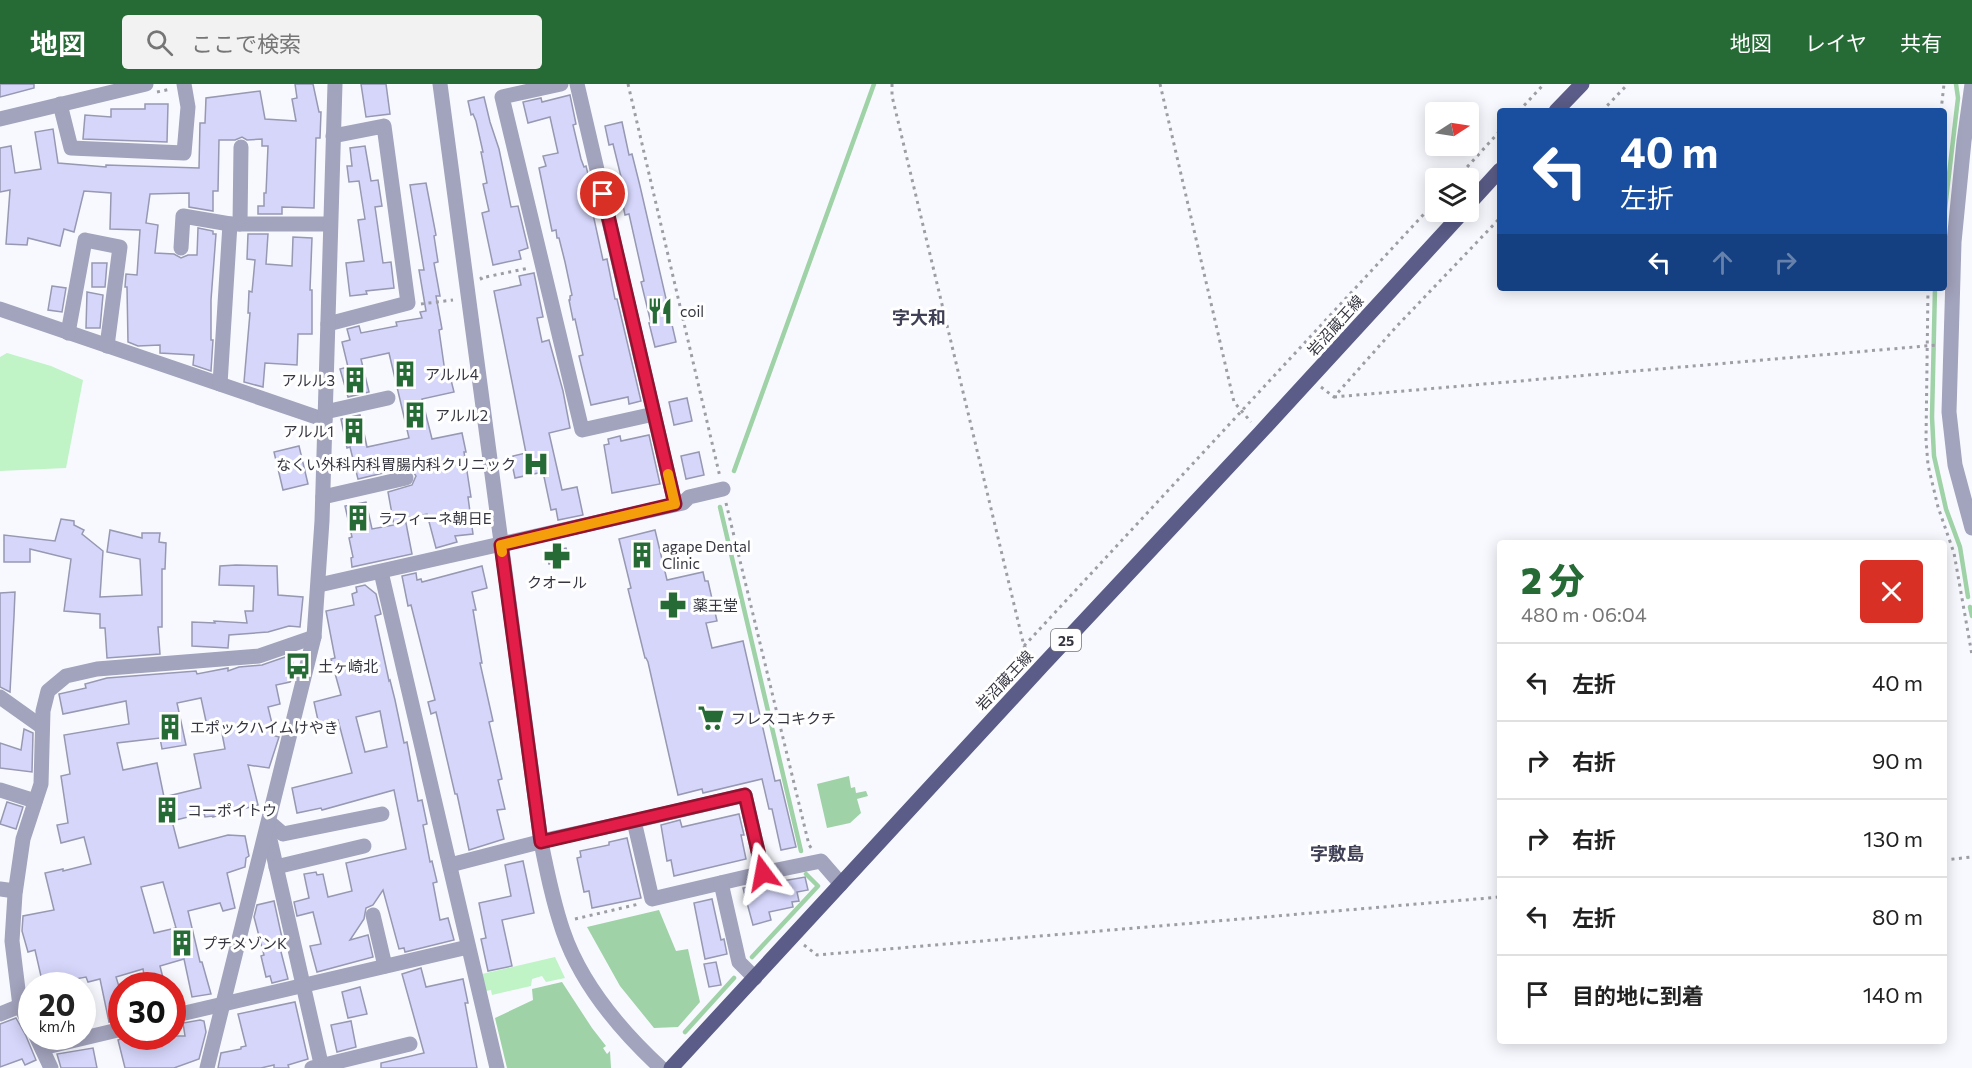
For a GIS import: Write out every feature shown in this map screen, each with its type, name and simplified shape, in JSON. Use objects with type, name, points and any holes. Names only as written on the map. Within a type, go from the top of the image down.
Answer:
[{"type":"main road","points":[[1559,108],[1582,84]]},
{"type":"main road","points":[[1479,193],[1497,173]]},
{"type":"main road","name":"岩沼蔵王線","points":[[671,1068],[1310,380],[1453,222]]},
{"type":"street","points":[[0,119],[142,84]]},
{"type":"street","points":[[60,104],[71,148],[184,153],[188,107],[184,84]]},
{"type":"street","points":[[207,1068],[314,637],[323,497],[335,84]]},
{"type":"street","points":[[440,84],[541,842],[550,890],[564,933],[587,979],[614,1019],[661,1068]]},
{"type":"street","points":[[561,84],[502,98],[582,430],[654,414]]},
{"type":"street","points":[[577,84],[675,504]]},
{"type":"street","points":[[1972,84],[1954,242],[1949,412],[1954,465],[1972,528]]},
{"type":"street","points":[[328,324],[408,303],[384,126],[333,136]]},
{"type":"street","points":[[220,384],[241,147]]},
{"type":"street","points":[[181,248],[183,216],[235,224],[330,224]]},
{"type":"street","points":[[68,333],[85,240],[120,247],[107,346]]},
{"type":"street","points":[[0,309],[220,384],[325,416],[388,398]]},
{"type":"street","points":[[323,497],[406,478]]},
{"type":"street","points":[[319,585],[675,504],[689,497],[723,489]]},
{"type":"street","points":[[381,572],[497,1068]]},
{"type":"street","points":[[18,990],[8,890],[41,784],[43,711],[48,691],[66,676],[97,669],[132,664],[259,656],[314,637]]},
{"type":"street","points":[[0,697],[42,727]]},
{"type":"street","points":[[0,790],[35,801]]},
{"type":"street","points":[[450,865],[745,795],[763,873]]},
{"type":"street","points":[[269,825],[283,834],[382,814]]},
{"type":"street","points":[[634,821],[652,899],[821,861],[841,884]]},
{"type":"street","points":[[269,825],[276,867],[304,986],[318,1067],[410,1044]]},
{"type":"street","points":[[276,867],[364,846]]},
{"type":"street","points":[[721,883],[739,962],[755,978]]},
{"type":"street","points":[[373,915],[385,966]]},
{"type":"street","points":[[186,1013],[468,946]]},
{"type":"street","points":[[0,1014],[18,1007]]},
{"type":"street","points":[[43,1050],[51,1068]]},
{"type":"path","points":[[628,84],[809,845],[821,861]]},
{"type":"path","points":[[892,84],[892,96],[1024,646],[1041,667]]},
{"type":"path","points":[[1160,84],[1234,402],[1260,433]]},
{"type":"path","points":[[1522,108],[1544,84]]},
{"type":"path","points":[[1605,108],[1628,84]]},
{"type":"path","points":[[1941,108],[1944,84]]},
{"type":"path","points":[[1465,168],[1497,134]]},
{"type":"path","points":[[1024,646],[1425,213]]},
{"type":"path","points":[[1334,397],[1396,327],[1497,221]]},
{"type":"path","points":[[481,279],[543,265]]},
{"type":"path","points":[[1928,291],[1926,440],[1928,465],[1938,507],[1954,553],[1972,656]]},
{"type":"path","points":[[408,303],[424,304],[453,300]]},
{"type":"path","points":[[1310,380],[1334,397],[1929,346]]},
{"type":"path","points":[[1947,860],[1972,857]]},
{"type":"path","points":[[793,937],[817,955],[1497,897]]},
{"type":"path","points":[[575,919],[644,903],[652,899]]},
{"type":"shaded area","points":[[7,353],[51,366],[83,380],[66,468],[0,471],[0,357]]},
{"type":"shaded area","points":[[849,776],[851,788],[855,787],[856,793],[866,791],[868,796],[857,799],[861,813],[850,823],[827,828],[817,784]]},
{"type":"shaded area","points":[[659,910],[676,951],[688,949],[700,1002],[678,1027],[654,1028],[620,986],[587,927]]},
{"type":"shaded area","points":[[555,957],[565,978],[546,982],[542,976],[532,979],[531,986],[492,995],[491,990],[486,991],[482,974]]},
{"type":"shaded area","points":[[562,982],[606,1046],[603,1048],[607,1054],[610,1051],[611,1068],[507,1068],[495,1018],[533,1000],[532,989]]},
{"type":"building","points":[[0,84],[34,84],[34,88],[0,97]]},
{"type":"building","points":[[295,84],[313,84],[319,112],[321,112],[320,138],[316,138],[314,208],[282,207],[282,214],[258,214],[258,206],[264,206],[264,193],[266,193],[268,146],[262,146],[262,139],[247,140],[242,137],[235,140],[219,140],[218,191],[213,191],[213,211],[189,207],[189,193],[150,194],[146,223],[158,225],[155,253],[174,254],[181,258],[197,255],[198,228],[213,231],[213,234],[216,234],[211,300],[211,340],[213,340],[211,371],[193,365],[194,355],[160,353],[160,345],[138,346],[128,342],[126,274],[137,275],[140,230],[110,229],[111,193],[84,191],[74,232],[64,229],[60,246],[28,238],[27,245],[6,244],[10,190],[0,192],[0,148],[11,146],[15,173],[41,169],[35,132],[53,129],[58,163],[106,167],[106,165],[199,168],[200,123],[205,123],[206,98],[260,91],[265,119],[296,121],[292,99],[297,98]]},
{"type":"building","points":[[361,84],[386,84],[390,114],[366,117]]},
{"type":"building","points":[[570,95],[576,124],[573,125],[581,159],[584,167],[586,166],[590,182],[586,182],[603,260],[607,259],[641,401],[629,404],[628,397],[591,405],[579,356],[583,355],[569,300],[572,295],[565,262],[556,230],[552,231],[539,168],[546,166],[543,156],[558,153],[550,117],[528,123],[523,102],[541,98],[542,102]]},
{"type":"building","points":[[484,97],[499,149],[511,207],[518,206],[528,248],[519,251],[521,259],[493,265],[482,213],[489,211],[483,184],[487,183],[481,152],[483,152],[476,121],[473,114],[471,115],[468,101]]},
{"type":"building","points":[[145,104],[168,104],[167,142],[83,139],[85,115],[111,117],[111,109],[145,109]]},
{"type":"building","points":[[622,122],[629,155],[632,154],[640,186],[676,342],[655,347],[641,282],[644,281],[629,214],[625,215],[620,190],[624,189],[613,144],[609,145],[605,126]]},
{"type":"building","points":[[365,146],[371,181],[378,180],[382,206],[375,207],[383,263],[391,262],[394,288],[366,291],[367,294],[350,296],[346,263],[364,261],[358,220],[365,219],[359,181],[349,182],[347,166],[352,166],[350,148]]},
{"type":"building","points":[[426,183],[436,235],[434,236],[438,262],[434,263],[440,296],[436,296],[442,329],[439,330],[445,372],[449,372],[454,392],[422,399],[432,439],[462,433],[471,497],[468,497],[473,534],[455,536],[457,542],[436,548],[427,514],[405,518],[412,554],[352,567],[351,558],[353,557],[349,538],[352,537],[345,506],[366,502],[372,529],[394,525],[388,492],[412,485],[416,476],[413,471],[404,468],[358,479],[350,447],[347,448],[341,419],[360,415],[367,447],[409,438],[389,353],[361,359],[369,392],[348,397],[340,369],[348,367],[342,342],[350,340],[347,329],[359,326],[361,333],[397,326],[396,322],[422,318],[420,312],[426,311],[419,270],[424,270],[410,185]]},
{"type":"building","points":[[248,234],[268,234],[266,264],[292,266],[293,237],[312,238],[310,290],[312,290],[312,334],[298,334],[297,365],[265,363],[263,387],[244,382],[250,313],[248,313],[249,291],[252,292],[255,260],[247,259]]},
{"type":"building","points":[[92,263],[107,263],[105,287],[92,287]]},
{"type":"building","points":[[534,273],[543,317],[537,318],[542,342],[549,340],[570,428],[549,433],[562,490],[577,487],[583,515],[558,520],[556,509],[551,510],[543,472],[515,478],[513,456],[526,453],[494,291],[521,285],[519,276]]},
{"type":"building","points":[[52,286],[66,288],[62,312],[48,310]]},
{"type":"building","points":[[87,292],[103,295],[100,328],[86,328]]},
{"type":"building","points":[[687,398],[692,421],[674,425],[669,402]]},
{"type":"building","points":[[649,435],[660,484],[612,493],[604,445],[609,444],[608,439],[620,436],[621,441]]},
{"type":"building","points":[[299,446],[308,484],[283,490],[274,452]]},
{"type":"building","points":[[699,452],[704,475],[686,479],[681,456]]},
{"type":"building","points":[[61,519],[74,521],[74,525],[84,530],[82,534],[103,551],[100,597],[142,595],[140,559],[107,552],[110,530],[142,538],[142,533],[160,533],[159,542],[166,543],[165,569],[162,569],[162,627],[158,627],[160,654],[107,658],[105,628],[100,628],[100,614],[64,611],[71,559],[30,549],[30,562],[4,562],[4,535],[55,541]]},
{"type":"building","points":[[655,530],[667,580],[703,572],[705,581],[708,581],[717,621],[706,623],[712,648],[743,641],[775,781],[780,780],[796,847],[781,850],[772,809],[769,809],[762,779],[703,793],[702,789],[678,795],[648,662],[645,658],[628,589],[631,588],[619,539]]},
{"type":"building","points":[[566,548],[569,559],[549,564],[546,552]]},
{"type":"building","points":[[220,566],[277,566],[278,595],[303,597],[300,627],[289,626],[268,632],[229,635],[228,648],[192,646],[192,622],[247,623],[245,611],[253,611],[254,586],[219,585]]},
{"type":"building","points":[[482,566],[487,588],[472,592],[476,610],[473,610],[482,663],[480,663],[493,721],[489,722],[502,779],[498,780],[505,809],[497,810],[504,839],[469,850],[436,712],[431,714],[428,702],[435,700],[411,605],[408,606],[402,576],[416,573],[417,580],[421,579],[422,582]]},
{"type":"building","points":[[365,585],[376,594],[381,614],[375,616],[389,681],[404,743],[407,742],[418,801],[422,800],[427,824],[423,825],[430,862],[432,861],[437,882],[433,883],[440,920],[448,918],[454,940],[405,952],[404,948],[399,949],[383,890],[373,905],[366,908],[364,919],[350,940],[368,935],[373,957],[317,972],[310,946],[321,944],[313,912],[297,916],[294,902],[309,898],[304,874],[316,872],[317,875],[323,874],[328,897],[352,891],[346,863],[406,849],[394,790],[322,810],[321,808],[297,813],[292,788],[352,773],[338,720],[319,725],[314,702],[341,695],[331,659],[335,658],[326,611],[354,605],[352,594],[357,592],[356,587]],"holes":[[[380,711],[387,747],[365,752],[356,717]]]},
{"type":"building","points":[[15,592],[10,692],[0,687],[0,593]]},
{"type":"building","points":[[291,655],[295,674],[290,682],[276,685],[280,704],[268,707],[275,736],[279,737],[269,768],[248,765],[258,805],[213,817],[205,817],[204,813],[172,821],[179,848],[228,835],[245,836],[249,856],[246,858],[245,867],[227,873],[235,908],[223,911],[220,903],[188,911],[200,962],[202,962],[211,994],[192,997],[184,959],[160,966],[162,972],[144,972],[143,969],[133,972],[108,972],[108,1017],[100,979],[96,980],[96,972],[40,972],[35,950],[28,952],[22,931],[23,916],[54,910],[45,873],[91,864],[84,837],[61,843],[57,825],[68,823],[61,776],[70,774],[64,735],[129,724],[126,701],[63,714],[59,694],[86,688],[85,684],[107,678],[196,671],[197,674],[228,668],[228,671],[239,667],[262,665]],"holes":[[[201,698],[207,726],[220,723],[225,749],[194,754],[201,788],[164,797],[157,763],[123,770],[117,743],[160,738],[162,749],[186,745],[177,703]],[[163,882],[176,928],[154,933],[141,887]]]},
{"type":"building","points":[[24,729],[33,733],[32,772],[0,768],[0,743],[21,750]]},
{"type":"building","points":[[7,802],[23,807],[16,829],[0,824]]},
{"type":"building","points":[[739,814],[746,859],[674,876],[671,860],[667,861],[661,825],[680,820],[682,827]]},
{"type":"building","points":[[627,838],[641,898],[592,908],[589,891],[584,892],[577,858],[581,857],[580,851],[609,845],[609,842]]},
{"type":"building","points":[[523,861],[534,913],[502,920],[512,966],[488,971],[481,939],[486,938],[479,903],[511,896],[505,865]]},
{"type":"building","points":[[805,877],[808,890],[797,892],[799,901],[792,902],[793,907],[769,912],[771,920],[753,925],[743,888]]},
{"type":"building","points":[[712,899],[721,940],[724,939],[727,954],[705,959],[694,903]]},
{"type":"building","points":[[274,901],[284,947],[280,948],[288,979],[272,983],[270,976],[266,977],[261,956],[264,955],[254,917],[257,905]]},
{"type":"building","points":[[716,962],[721,985],[709,987],[704,964]]},
{"type":"building","points":[[421,968],[426,987],[463,979],[477,1068],[381,1068],[381,1063],[424,1053],[402,974]]},
{"type":"building","points":[[360,987],[367,1014],[348,1018],[342,992]]},
{"type":"building","points":[[295,1002],[308,1059],[288,1065],[289,1068],[274,1068],[274,1065],[261,1068],[218,1068],[221,1053],[246,1046],[238,1014]]},
{"type":"building","points":[[16,1018],[18,1050],[32,1050],[36,1060],[25,1065],[22,1059],[0,1067],[0,1024]]},
{"type":"building","points":[[204,1021],[206,1032],[199,1059],[174,1068],[125,1068],[120,1050],[186,1050],[186,1022]]},
{"type":"building","points":[[351,1021],[356,1047],[337,1052],[331,1025]]},
{"type":"building","points":[[93,1050],[97,1068],[61,1068],[57,1054]]},
{"type":"waterway","points":[[734,471],[874,84]]},
{"type":"waterway","points":[[1947,192],[1958,98],[1956,84]]},
{"type":"waterway","points":[[1935,291],[1932,417],[1934,456],[1946,509],[1960,547],[1968,597]]},
{"type":"waterway","points":[[720,507],[801,851]]},
{"type":"waterway","points":[[1970,607],[1972,616]]},
{"type":"waterway","points":[[752,957],[818,886],[806,874]]},
{"type":"waterway","points":[[685,1032],[734,978]]},
{"type":"slow traffic","points":[[502,552],[501,545],[675,504],[668,474]]},
{"type":"place","name":"coil","points":[[660,311]]},
{"type":"place","name":"アルル4","points":[[405,374]]},
{"type":"place","name":"アルル3","points":[[355,380]]},
{"type":"place","name":"アルル2","points":[[415,415]]},
{"type":"place","name":"アルル1","points":[[354,431]]},
{"type":"place","name":"なくい外科内科胃腸内科クリニック","points":[[536,464]]},
{"type":"place","name":"ラフィーネ朝日E","points":[[358,518]]},
{"type":"place","name":"agape Dental Clinic","points":[[642,555]]},
{"type":"place","name":"クオール","points":[[557,556]]},
{"type":"place","name":"薬王堂","points":[[673,605]]},
{"type":"place","name":"土ヶ崎北","points":[[298,666]]},
{"type":"place","name":"フレスコキクチ","points":[[711,718]]},
{"type":"place","name":"エポックハイムけやき","points":[[170,727]]},
{"type":"place","name":"コーポイトウ","points":[[167,810]]},
{"type":"place","name":"プチメゾンK","points":[[182,943]]},
{"type":"district","name":"字大和","points":[[919,317]]},
{"type":"district","name":"字敷島","points":[[1337,853]]},
{"type":"route","points":[[603,194],[675,504],[501,545],[541,842],[745,795],[763,873]]}]
